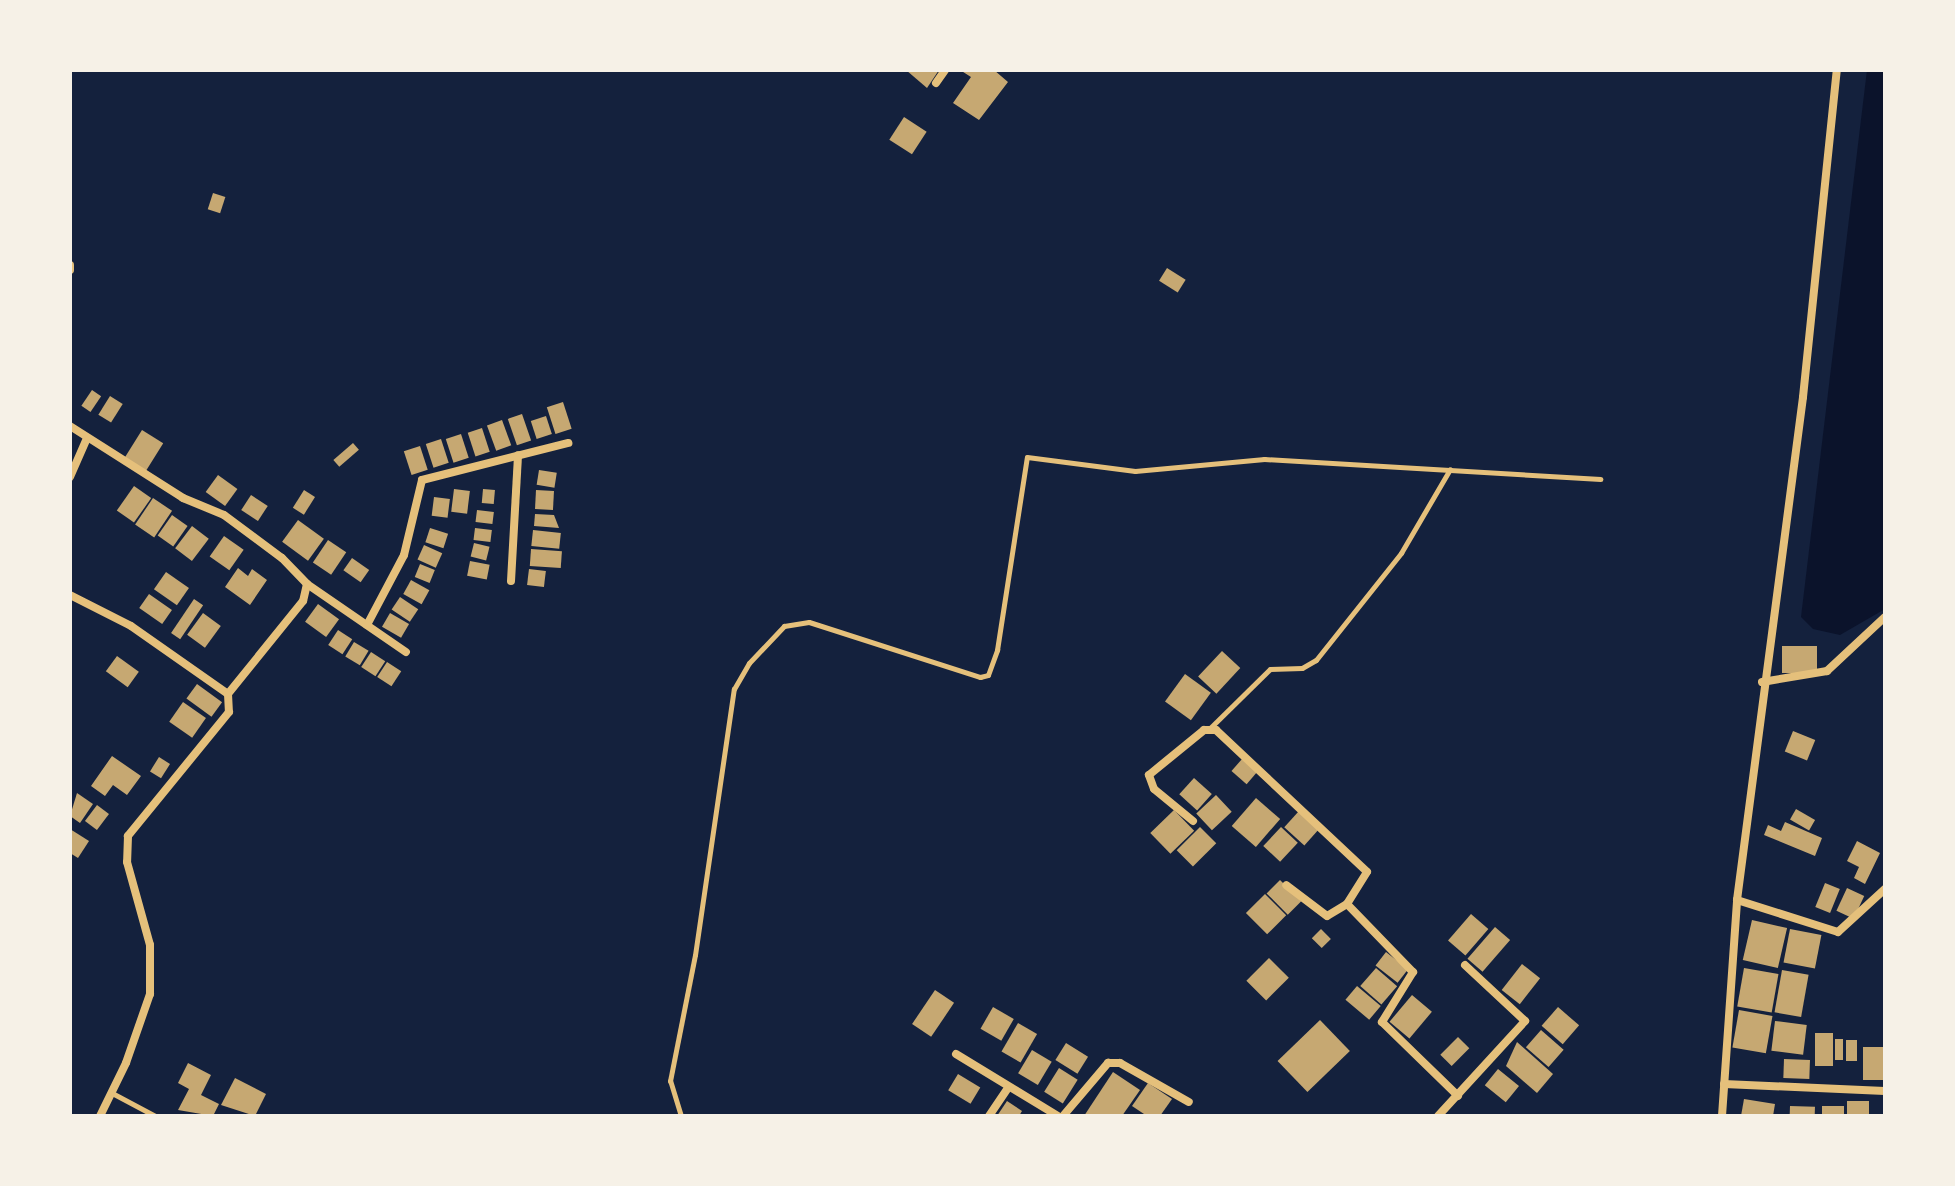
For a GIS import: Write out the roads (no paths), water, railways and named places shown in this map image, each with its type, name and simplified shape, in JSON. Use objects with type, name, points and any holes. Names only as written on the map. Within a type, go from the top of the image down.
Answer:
[{"type":"street","points":[[936,83],[945,70]]},
{"type":"street","points":[[1722,1116],[1737,900],[1762,682],[1803,397],[1837,70]]},
{"type":"street","points":[[70,426],[183,498],[224,515],[282,558],[307,584],[406,652]]},
{"type":"street","points":[[70,477],[87,438]]},
{"type":"street","points":[[367,625],[404,555],[422,480],[568,443]]},
{"type":"street","points":[[511,581],[518,455]]},
{"type":"street","points":[[100,1116],[150,994],[150,945],[127,862],[128,836],[229,712],[228,694],[303,601],[307,584]]},
{"type":"street","points":[[70,595],[131,626],[228,694]]},
{"type":"street","points":[[1762,682],[1827,671],[1885,617]]},
{"type":"street","points":[[1193,821],[1149,779],[1209,729],[1219,731],[1362,864],[1365,883],[1347,904],[1324,916],[1286,885]]},
{"type":"street","points":[[1737,900],[1838,932],[1885,889]]},
{"type":"street","points":[[1347,904],[1413,972],[1382,1022],[1458,1096]]},
{"type":"street","points":[[1438,1116],[1525,1021],[1465,965]]},
{"type":"street","points":[[956,1054],[1007,1089],[1061,1116],[1108,1063],[1120,1063],[1189,1102]]},
{"type":"street","points":[[1724,1084],[1885,1091]]},
{"type":"street","points":[[989,1116],[1007,1089]]},
{"type":"lane","points":[[681,1116],[670,1081],[695,955],[728,710],[749,663],[784,626],[809,622],[980,677],[988,675],[997,650],[1022,465],[1032,455],[1135,471],[1264,459],[1600,479]]},
{"type":"lane","points":[[1209,729],[1270,669],[1302,668],[1316,660],[1401,553],[1450,469]]},
{"type":"lane","points":[[111,1092],[155,1116]]},
{"type":"water","points":[[1867,70],[1885,70],[1885,609],[1840,635],[1813,629],[1801,617]]}]
